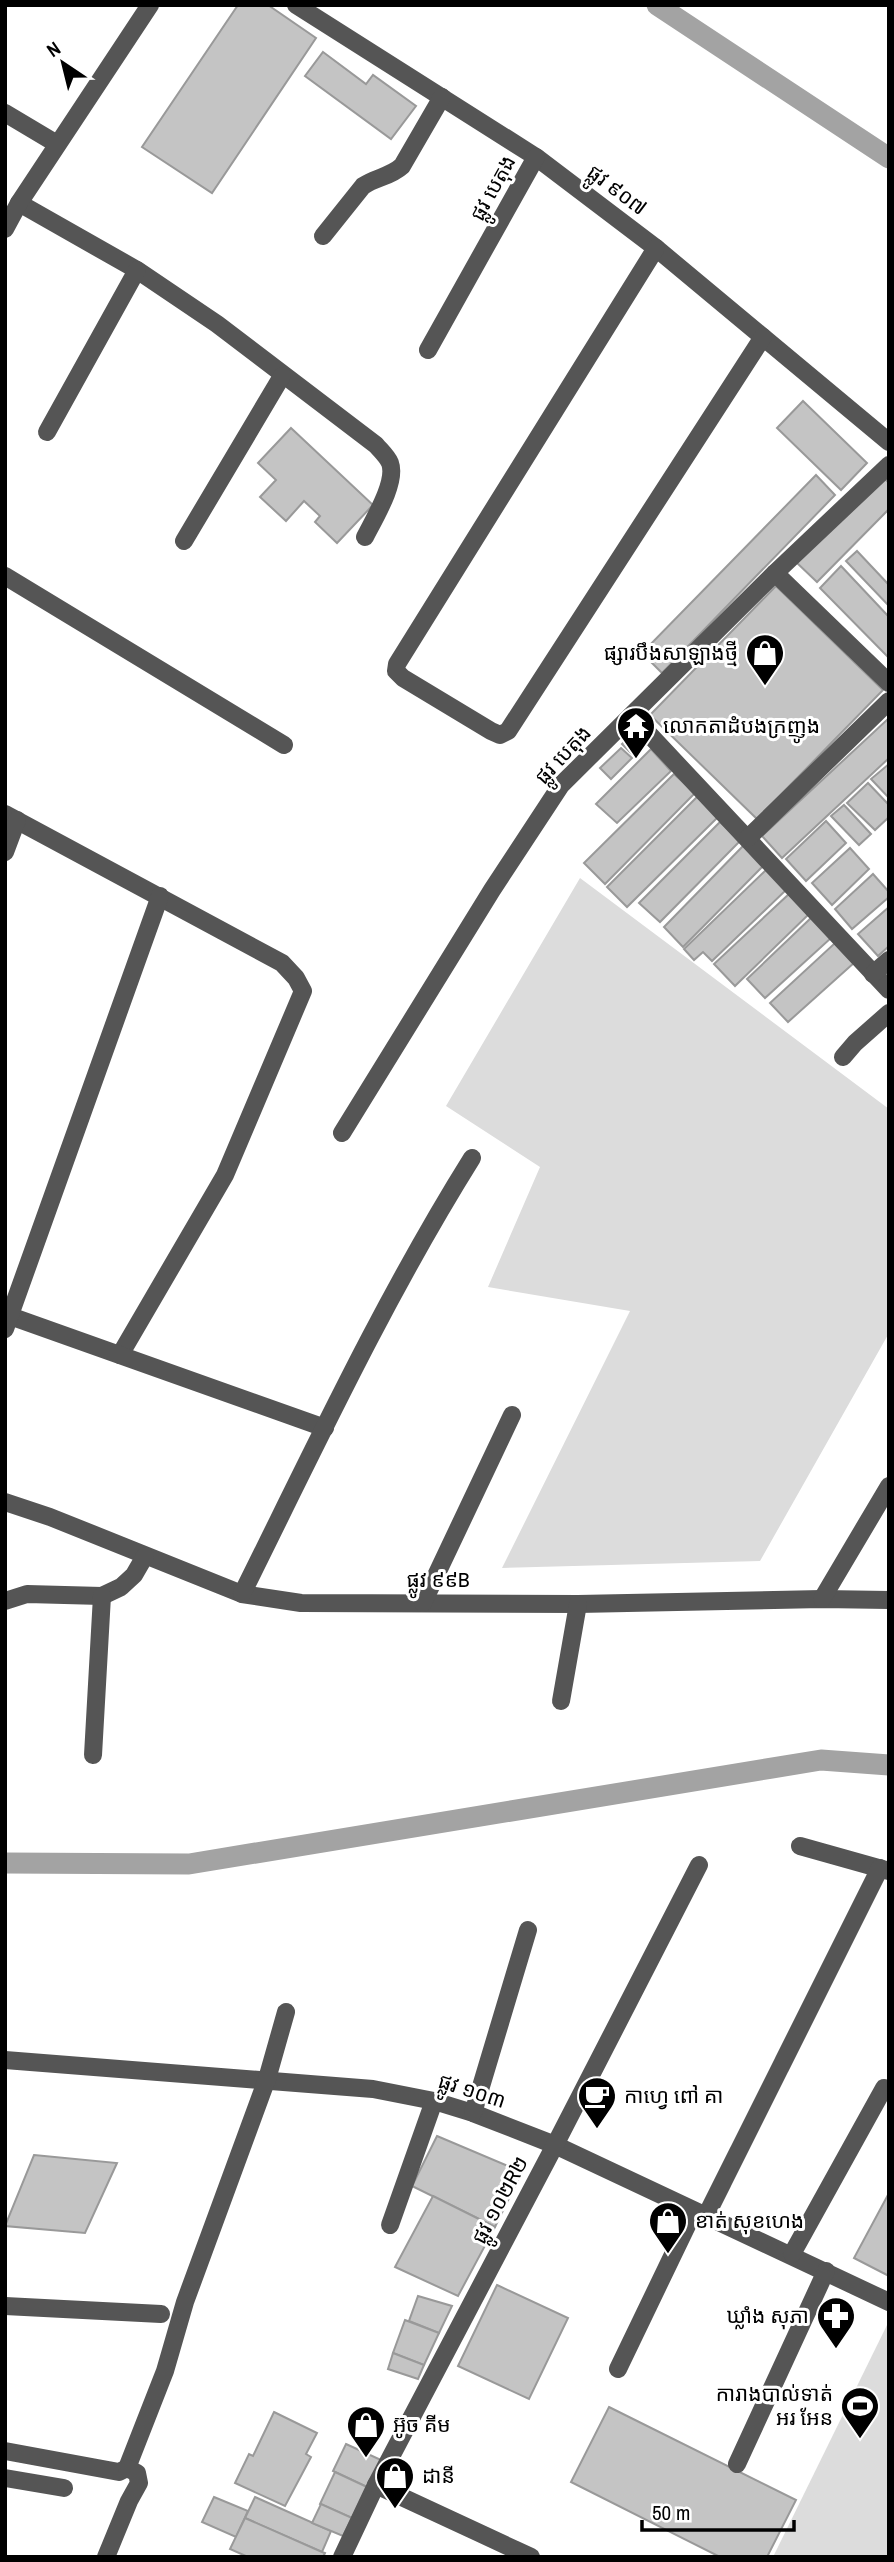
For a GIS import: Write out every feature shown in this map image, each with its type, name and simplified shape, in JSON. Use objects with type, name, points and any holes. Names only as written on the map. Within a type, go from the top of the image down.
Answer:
[{"type":"street","points":[[5,229],[57,144],[150,5]]},
{"type":"street","name":"ផ្លូវ ៩០៧","points":[[296,5],[536,157],[656,248],[889,442]]},
{"type":"street","points":[[323,236],[363,186],[394,173],[402,166],[442,97]]},
{"type":"street","points":[[5,113],[57,144]]},
{"type":"street","name":"ផ្លូវ បេតុង","points":[[429,350],[536,157]]},
{"type":"street","points":[[19,203],[137,270],[217,324],[376,445],[389,460],[392,472],[365,537]]},
{"type":"street","points":[[656,248],[397,664],[396,671],[403,678],[491,731],[500,735],[508,731],[762,337]]},
{"type":"street","points":[[47,432],[137,270]]},
{"type":"street","points":[[184,541],[282,376]]},
{"type":"street","name":"ផ្លូវ បេតុង","points":[[342,1133],[492,890],[561,785],[775,573],[889,465]]},
{"type":"street","points":[[775,573],[889,683]]},
{"type":"street","points":[[5,576],[284,745]]},
{"type":"street","points":[[748,838],[889,701]]},
{"type":"street","points":[[632,716],[889,990]]},
{"type":"street","points":[[5,852],[11,817],[282,963],[296,978],[303,991],[225,1175],[120,1355]]},
{"type":"street","points":[[160,896],[8,1323],[120,1355],[325,1428]]},
{"type":"street","points":[[873,974],[889,960]]},
{"type":"street","points":[[842,1057],[889,1013]]},
{"type":"street","points":[[242,1594],[325,1428],[439,1211],[472,1158]]},
{"type":"street","points":[[423,1603],[512,1415]]},
{"type":"street","points":[[822,1599],[889,1486]]},
{"type":"street","name":"ផ្លូវ ៩៩B","points":[[5,1502],[50,1517],[242,1594],[301,1603],[578,1604],[889,1600]]},
{"type":"street","points":[[5,1601],[27,1594],[102,1596],[121,1587],[145,1556]]},
{"type":"street","points":[[93,1755],[102,1596]]},
{"type":"street","points":[[561,1701],[578,1604]]},
{"type":"street","points":[[618,2369],[884,1870],[800,1846]]},
{"type":"street","name":"ផ្លូវ ១០២R២","points":[[342,2557],[376,2485],[699,1865]]},
{"type":"street","points":[[472,2113],[527,1930]]},
{"type":"street","points":[[5,2451],[119,2472],[127,2468],[165,2371],[185,2302],[267,2079],[286,2012]]},
{"type":"street","name":"ផ្លូវ ១០៣","points":[[5,2060],[373,2089],[434,2101],[555,2145],[889,2302]]},
{"type":"street","points":[[792,2255],[884,2088]]},
{"type":"street","points":[[390,2225],[434,2101]]},
{"type":"street","points":[[737,2464],[826,2271]]},
{"type":"street","points":[[5,2306],[162,2314]]},
{"type":"street","points":[[106,2557],[139,2483],[137,2473],[127,2468]]},
{"type":"street","points":[[5,2478],[64,2488]]},
{"type":"street","points":[[376,2485],[531,2557]]},
{"type":"shaded area","points":[[580,878],[889,1109],[889,1333],[760,1561],[502,1568],[630,1311],[488,1287],[540,1167],[446,1106]]},
{"type":"shaded area","name":"ការាងបាល់ទាត់ អរ អែន","points":[[888,2323],[889,2557],[773,2557]]},
{"type":"building","points":[[238,5],[268,5],[316,38],[212,193],[142,147]]},
{"type":"building","points":[[323,52],[366,84],[373,75],[416,106],[391,139],[305,76]]},
{"type":"building","points":[[803,401],[867,463],[841,490],[777,428]]},
{"type":"building","points":[[291,428],[373,505],[337,543],[315,522],[320,516],[304,501],[286,521],[260,497],[276,480],[258,463]]},
{"type":"building","points":[[816,475],[835,495],[662,673],[642,653]]},
{"type":"building","points":[[882,476],[889,483],[889,509],[817,582],[796,562]]},
{"type":"building","points":[[857,551],[889,585],[889,606],[846,561]]},
{"type":"building","points":[[841,566],[889,617],[889,658],[820,588]]},
{"type":"building","points":[[776,586],[883,690],[757,819],[650,715]]},
{"type":"building","points":[[889,718],[889,758],[782,858],[762,836]]},
{"type":"building","points":[[635,732],[647,744],[634,756],[622,744]]},
{"type":"building","points":[[621,748],[632,758],[611,779],[600,768]]},
{"type":"building","points":[[651,749],[671,771],[617,823],[596,804]]},
{"type":"building","points":[[889,764],[889,798],[871,779]]},
{"type":"building","points":[[674,774],[695,793],[605,884],[584,863]]},
{"type":"building","points":[[868,783],[889,805],[889,817],[875,830],[847,803]]},
{"type":"building","points":[[697,797],[718,817],[627,907],[607,887]]},
{"type":"building","points":[[844,805],[871,834],[859,845],[831,816]]},
{"type":"building","points":[[826,821],[846,843],[806,881],[786,859]]},
{"type":"building","points":[[720,822],[740,841],[660,922],[639,903]]},
{"type":"building","points":[[744,845],[764,865],[683,947],[664,927]]},
{"type":"building","points":[[850,848],[869,869],[832,905],[812,883]]},
{"type":"building","points":[[767,869],[786,890],[712,961],[703,952],[694,960],[684,949]]},
{"type":"building","points":[[873,874],[889,892],[889,897],[852,929],[835,909]]},
{"type":"building","points":[[789,894],[809,914],[735,986],[714,964]]},
{"type":"building","points":[[889,907],[889,946],[878,956],[858,934]]},
{"type":"building","points":[[812,917],[831,938],[765,998],[747,979]]},
{"type":"building","points":[[835,943],[855,962],[788,1022],[770,1003]]},
{"type":"building","points":[[437,2136],[522,2172],[495,2227],[412,2186]]},
{"type":"building","points":[[34,2155],[117,2163],[85,2233],[5,2226]]},
{"type":"building","points":[[889,2193],[889,2276],[854,2258]]},
{"type":"building","points":[[433,2196],[495,2227],[458,2296],[395,2267]]},
{"type":"building","points":[[497,2285],[568,2318],[529,2399],[458,2366]]},
{"type":"building","points":[[418,2296],[452,2306],[439,2333],[409,2321]]},
{"type":"building","points":[[405,2320],[439,2333],[424,2365],[393,2353]]},
{"type":"building","points":[[393,2353],[424,2365],[418,2379],[388,2369]]},
{"type":"building","points":[[609,2407],[796,2500],[767,2557],[720,2557],[571,2482]]},
{"type":"building","points":[[274,2412],[317,2433],[306,2454],[311,2457],[285,2506],[235,2483],[249,2454],[253,2456]]},
{"type":"building","points":[[346,2444],[381,2460],[367,2487],[333,2471]]},
{"type":"building","points":[[335,2472],[367,2487],[352,2518],[320,2504]]},
{"type":"building","points":[[214,2497],[248,2511],[236,2537],[202,2522]]},
{"type":"building","points":[[255,2497],[331,2531],[322,2552],[245,2518]]},
{"type":"building","points":[[321,2504],[352,2518],[343,2536],[312,2523]]},
{"type":"building","points":[[245,2518],[325,2553],[323,2557],[248,2557],[230,2549]]},
{"type":"waterway","points":[[657,5],[889,158]]},
{"type":"waterway","points":[[5,1863],[189,1864],[821,1760],[889,1765]]},
{"type":"place","name":"ផ្សារបឹងសាឡាងថ្មី","points":[[765,687]]},
{"type":"place","name":"លោកតាដំបងក្រញូង","points":[[636,760]]},
{"type":"place","name":"កាហ្វេ ពៅ គា","points":[[597,2130]]},
{"type":"place","name":"ខាត់ សុខហេង","points":[[668,2255]]},
{"type":"place","name":"ឃ្លាំង សុភា","points":[[836,2350]]},
{"type":"place","name":"ការាងបាល់ទាត់ អរ អែន","points":[[860,2440]]},
{"type":"place","name":"អ៊ូច គីម","points":[[366,2459]]},
{"type":"place","name":"ដានី","points":[[395,2510]]}]
